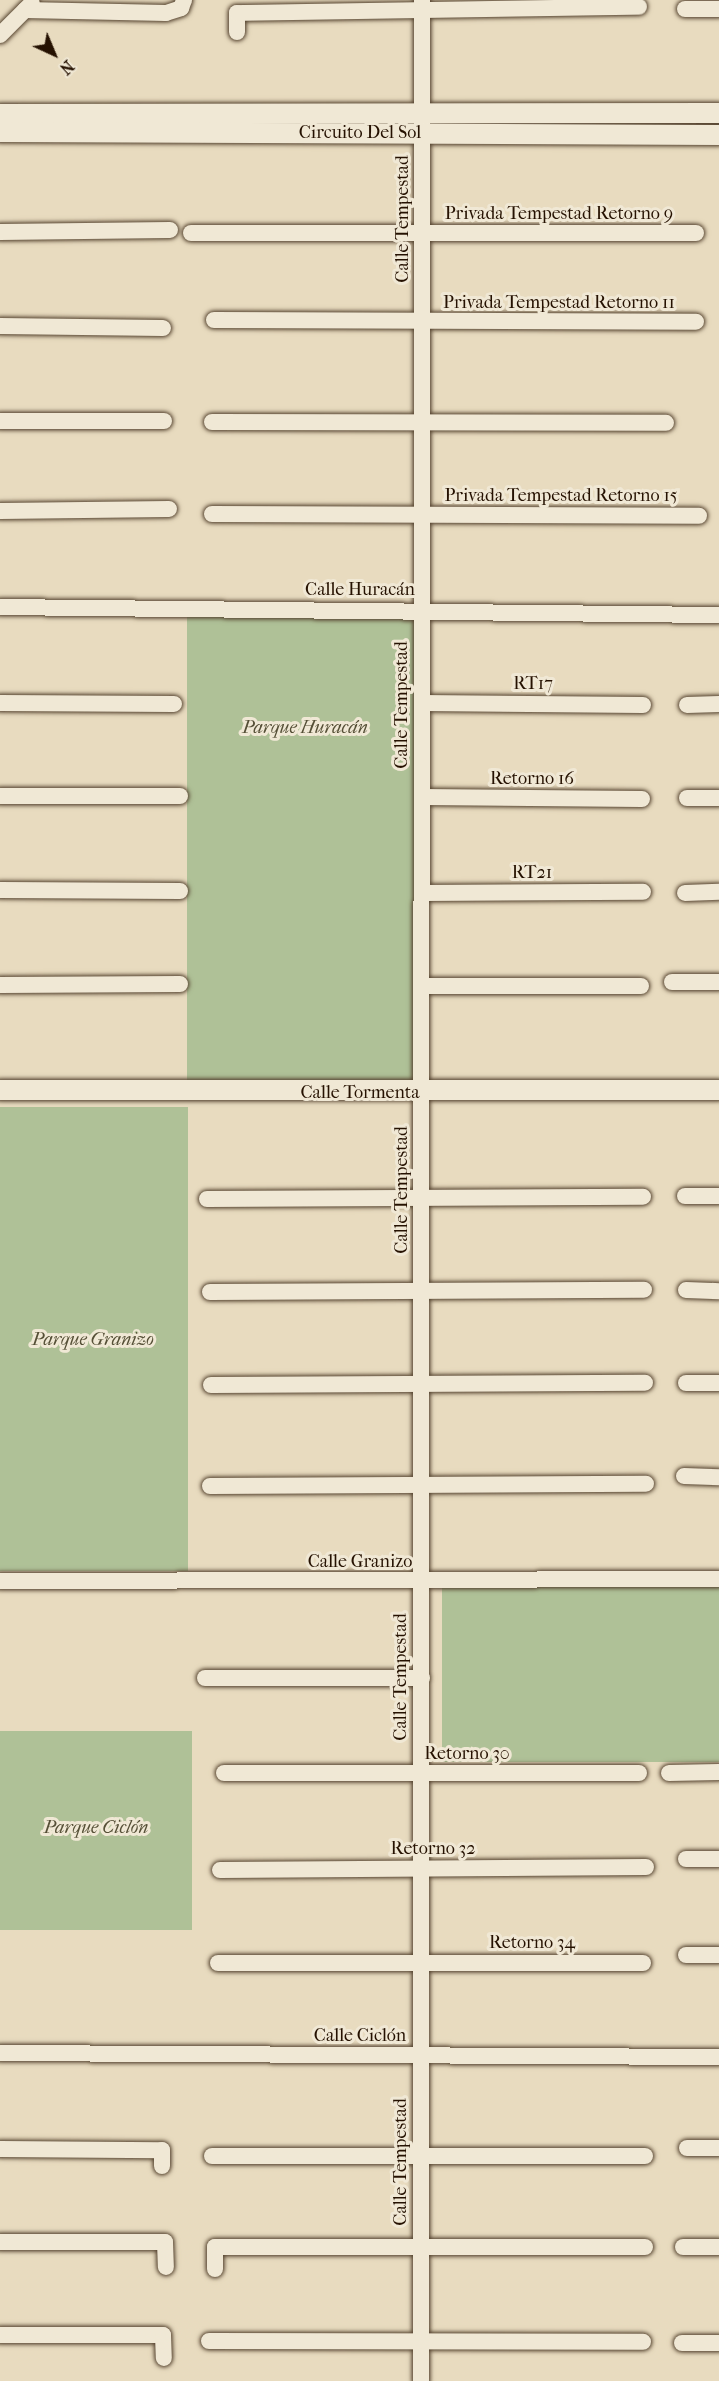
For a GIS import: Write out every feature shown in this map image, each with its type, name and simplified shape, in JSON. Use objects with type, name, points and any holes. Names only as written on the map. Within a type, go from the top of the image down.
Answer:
[{"type":"street","points":[[0,35],[30,5],[166,13],[181,8],[184,0]]},
{"type":"street","points":[[237,32],[237,13],[422,5],[639,7]]},
{"type":"street","name":"Calle Tempestad","points":[[421,2381],[422,5]]},
{"type":"street","points":[[685,9],[719,9]]},
{"type":"street","name":"Circuito Del Sol","points":[[0,114],[719,113]]},
{"type":"street","name":"Circuito Del Sol","points":[[0,132],[719,135]]},
{"type":"street","points":[[0,232],[170,230]]},
{"type":"street","name":"Privada Tempestad Retorno 9","points":[[191,232],[696,233]]},
{"type":"street","name":"Privada Tempestad Retorno 11","points":[[214,320],[696,322]]},
{"type":"street","points":[[0,326],[163,328]]},
{"type":"street","points":[[0,421],[164,421]]},
{"type":"street","points":[[212,422],[666,423]]},
{"type":"street","points":[[0,511],[169,509]]},
{"type":"street","name":"Privada Tempestad Retorno 15","points":[[212,514],[699,516]]},
{"type":"street","name":"Calle Huracán","points":[[0,607],[719,615]]},
{"type":"street","points":[[0,703],[174,704]]},
{"type":"street","name":"RT17","points":[[422,703],[643,705]]},
{"type":"street","points":[[687,705],[719,704]]},
{"type":"street","points":[[0,796],[180,796]]},
{"type":"street","name":"Retorno 16","points":[[422,798],[642,799]]},
{"type":"street","points":[[687,798],[719,798]]},
{"type":"street","points":[[0,890],[180,891]]},
{"type":"street","name":"RT21","points":[[422,893],[643,892]]},
{"type":"street","points":[[685,893],[719,892]]},
{"type":"street","points":[[672,982],[719,982]]},
{"type":"street","points":[[0,985],[180,984]]},
{"type":"street","points":[[422,986],[641,986]]},
{"type":"street","name":"Calle Tormenta","points":[[0,1090],[422,1094],[719,1090]]},
{"type":"street","points":[[207,1199],[422,1196],[643,1197]]},
{"type":"street","points":[[685,1196],[719,1196]]},
{"type":"street","points":[[210,1292],[644,1290]]},
{"type":"street","points":[[686,1290],[719,1291]]},
{"type":"street","points":[[211,1385],[421,1382],[645,1383]]},
{"type":"street","points":[[686,1383],[719,1383]]},
{"type":"street","points":[[684,1476],[719,1477]]},
{"type":"street","points":[[210,1486],[646,1484]]},
{"type":"street","name":"Calle Granizo","points":[[0,1581],[719,1578]]},
{"type":"street","points":[[205,1678],[422,1678]]},
{"type":"street","points":[[669,1773],[719,1772]]},
{"type":"street","name":"Retorno 30","points":[[224,1773],[639,1773]]},
{"type":"street","points":[[686,1859],[719,1859]]},
{"type":"street","name":"Retorno 32","points":[[220,1870],[646,1867]]},
{"type":"street","points":[[686,1955],[719,1955]]},
{"type":"street","name":"Retorno 34","points":[[218,1963],[643,1963]]},
{"type":"street","name":"Calle Ciclón","points":[[0,2053],[719,2057]]},
{"type":"street","points":[[687,2148],[719,2148]]},
{"type":"street","points":[[0,2149],[162,2150],[162,2166]]},
{"type":"street","points":[[212,2156],[645,2156]]},
{"type":"street","points":[[0,2242],[165,2242],[166,2267]]},
{"type":"street","points":[[215,2269],[215,2247],[645,2247]]},
{"type":"street","points":[[683,2247],[719,2247]]},
{"type":"street","points":[[0,2335],[163,2335],[164,2358]]},
{"type":"street","points":[[209,2342],[644,2342]]},
{"type":"street","points":[[682,2343],[719,2343]]},
{"type":"green space","name":"Parque Huracán","points":[[187,610],[422,610],[422,1094],[187,1094]]},
{"type":"green space","name":"Parque Granizo","points":[[0,1107],[188,1107],[188,1571],[0,1571]]},
{"type":"green space","points":[[442,1587],[719,1587],[719,1762],[442,1762]]},
{"type":"green space","name":"Parque Ciclón","points":[[0,1731],[192,1731],[192,1930],[0,1930]]}]
